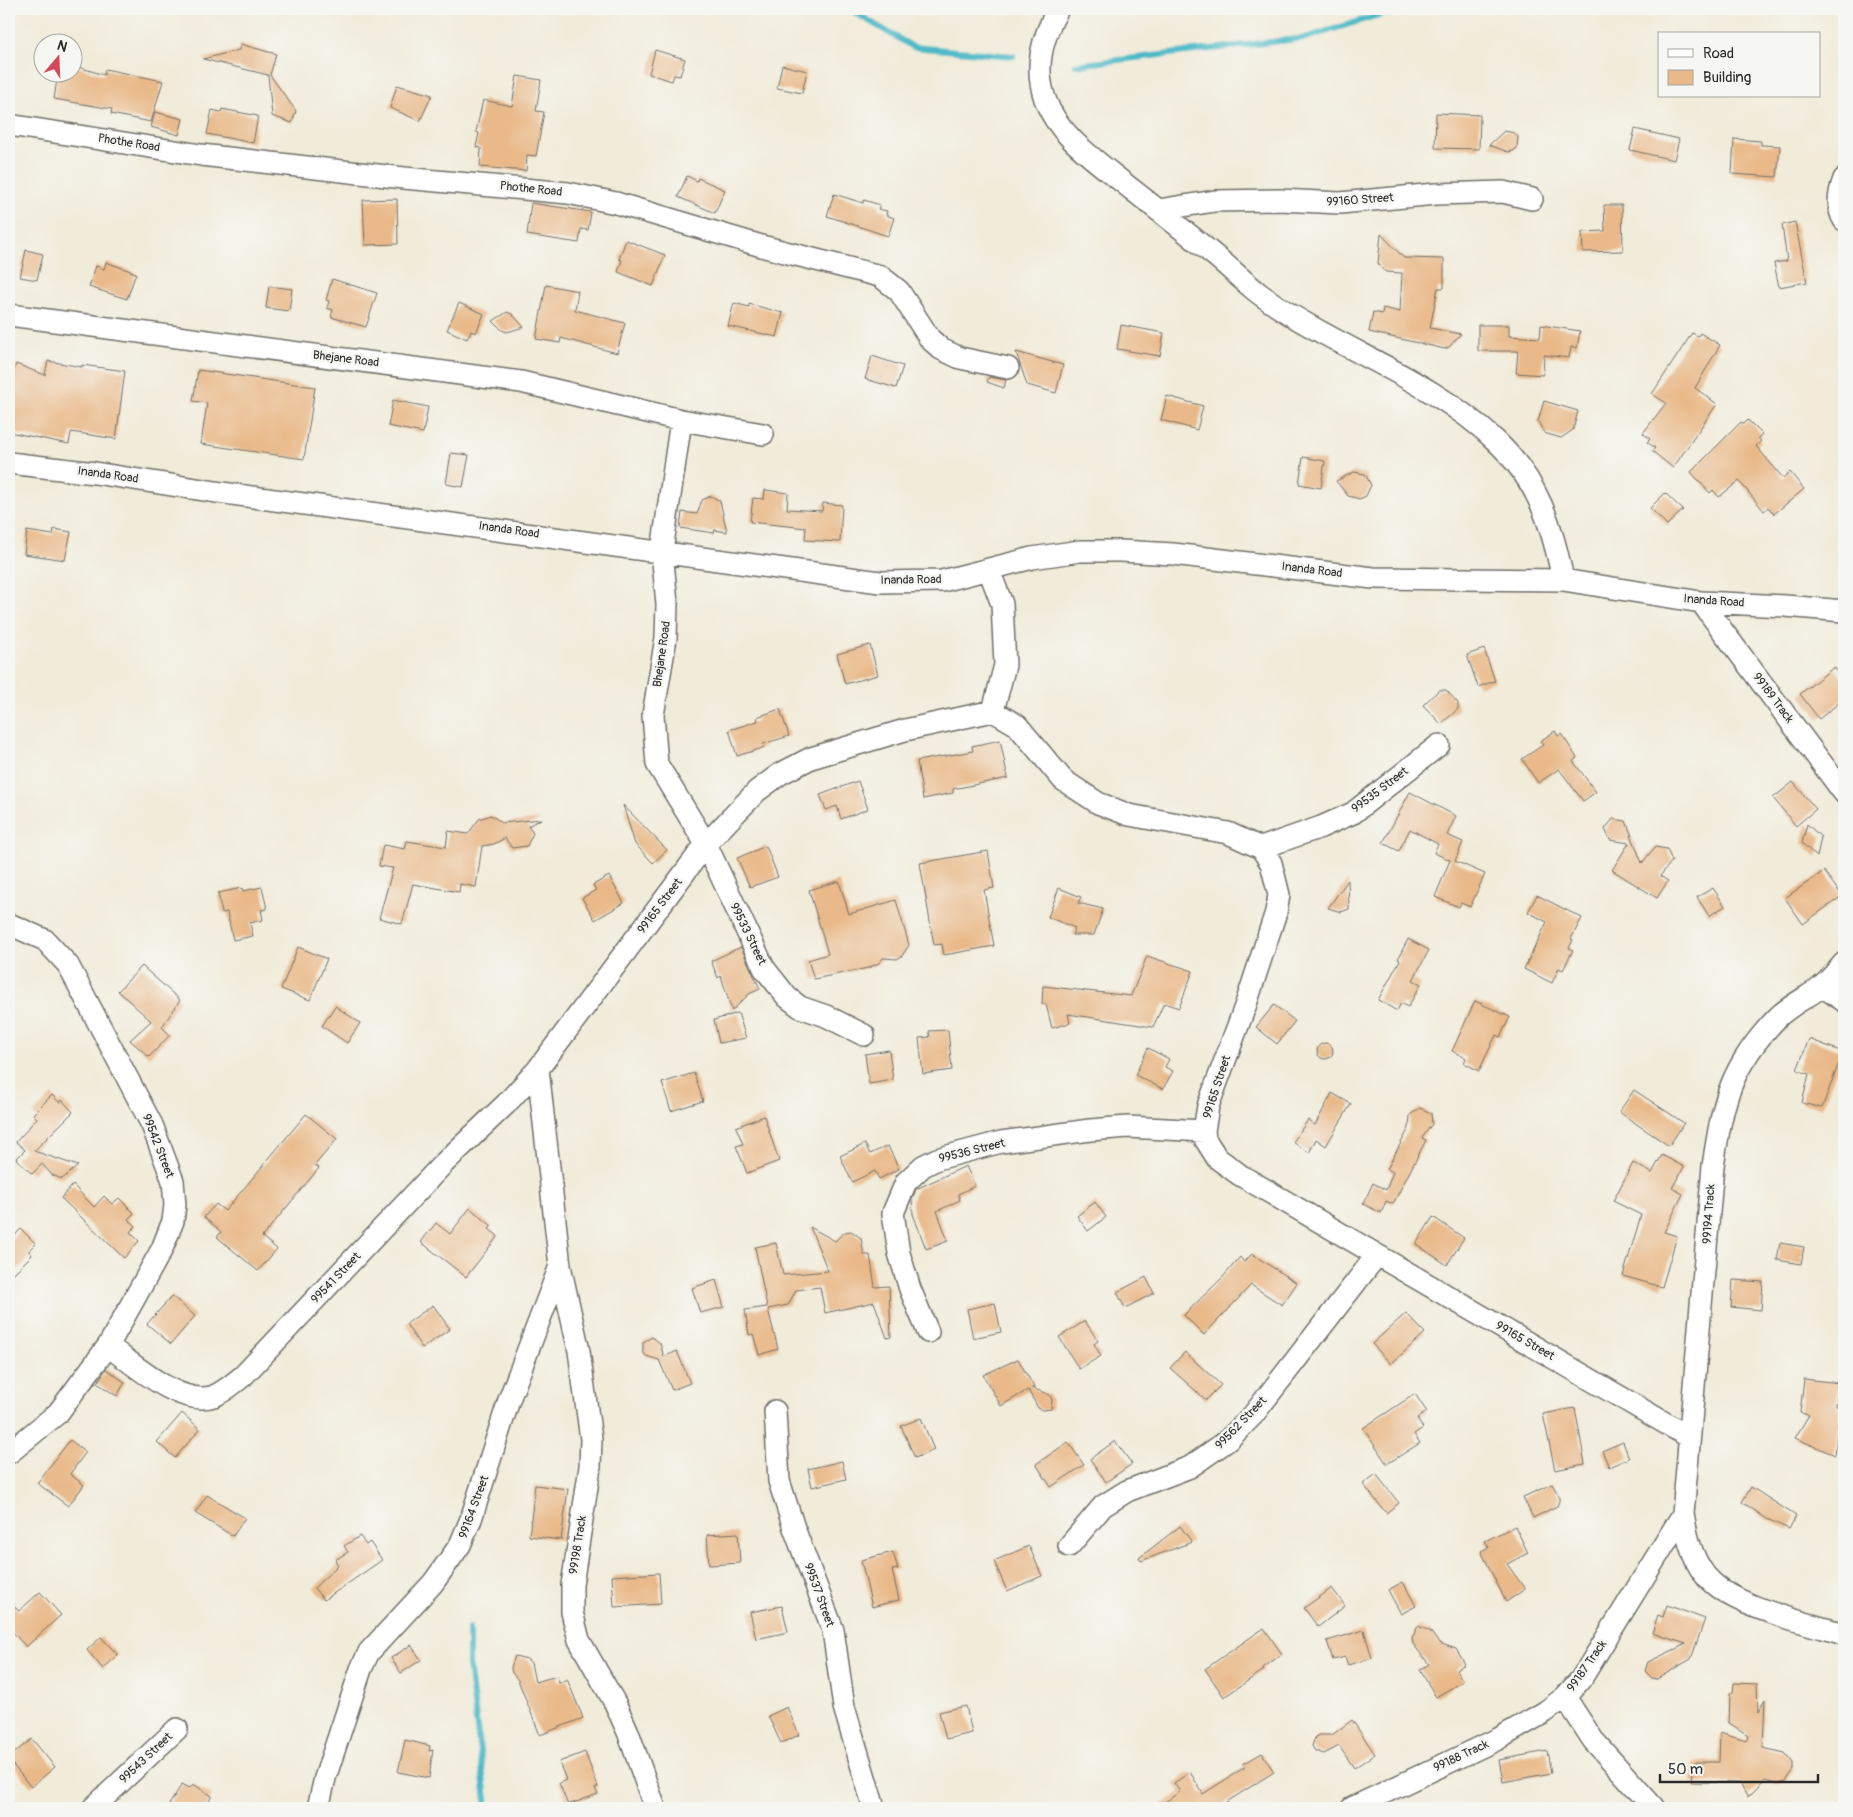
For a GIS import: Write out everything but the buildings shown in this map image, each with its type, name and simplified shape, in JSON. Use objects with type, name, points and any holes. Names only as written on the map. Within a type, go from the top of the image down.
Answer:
[{"type":"street","points":[[1058,9],[1046,32],[1038,72],[1046,100],[1058,122],[1086,152],[1261,295],[1335,340],[1406,378],[1469,417],[1497,442],[1529,480],[1541,500],[1552,528],[1563,580]]},
{"type":"street","name":"Phothe Road","points":[[9,125],[201,155],[404,178],[568,193],[616,203],[765,248],[880,276],[898,291],[930,339],[941,349],[960,358],[1008,368]]},
{"type":"street","points":[[1844,179],[1839,199],[1840,210],[1844,220]]},
{"type":"street","name":"99160 Street","points":[[1158,210],[1215,201],[1280,200],[1340,203],[1436,194],[1503,192],[1532,199]]},
{"type":"street","name":"Bhejane Road","points":[[9,315],[522,382],[681,420],[763,434]]},
{"type":"street","name":"Bhejane Road","points":[[681,420],[662,551],[667,621],[666,638],[652,715],[657,764],[706,844]]},
{"type":"street","name":"Inanda Road","points":[[9,462],[880,582],[942,581],[1032,558],[1080,551],[1122,551],[1173,554],[1373,578],[1563,580],[1701,602],[1844,611]]},
{"type":"street","points":[[989,570],[1002,604],[1005,665],[993,711],[1017,725],[1063,780],[1098,803],[1129,815],[1228,833],[1261,848]]},
{"type":"street","name":"99189 Track","points":[[1701,602],[1844,793]]},
{"type":"street","name":"99165 Street","points":[[538,1068],[706,844],[757,791],[780,774],[811,758],[905,730],[993,711]]},
{"type":"street","name":"99535 Street","points":[[1261,848],[1321,827],[1353,813],[1439,745]]},
{"type":"street","name":"99533 Street","points":[[706,844],[764,968],[787,997],[800,1007],[826,1016],[864,1034]]},
{"type":"street","name":"99165 Street","points":[[1261,848],[1271,863],[1279,895],[1276,912],[1246,1004],[1208,1106],[1204,1131],[1211,1151],[1217,1158],[1240,1175],[1689,1437]]},
{"type":"street","name":"99542 Street","points":[[9,924],[45,940],[68,965],[152,1125],[173,1181],[175,1205],[173,1221],[162,1249],[108,1346],[58,1413],[9,1453]]},
{"type":"street","name":"99194 Track","points":[[1684,1514],[1713,1166],[1720,1120],[1728,1089],[1740,1064],[1780,1015],[1822,986],[1844,963]]},
{"type":"street","points":[[1822,986],[1844,1001]]},
{"type":"street","points":[[538,1068],[560,1266]]},
{"type":"street","name":"99541 Street","points":[[108,1346],[155,1380],[186,1396],[201,1399],[215,1395],[228,1387],[243,1376],[442,1166],[506,1104],[538,1068]]},
{"type":"street","name":"99536 Street","points":[[928,1332],[910,1289],[899,1253],[893,1213],[906,1182],[923,1166],[937,1159],[1001,1142],[1090,1130],[1128,1127],[1204,1131]]},
{"type":"street","name":"99562 Street","points":[[1069,1546],[1104,1506],[1127,1491],[1190,1467],[1227,1441],[1253,1415],[1377,1255]]},
{"type":"street","name":"99164 Street","points":[[318,1808],[325,1778],[361,1669],[369,1652],[433,1583],[464,1537],[509,1400],[560,1266]]},
{"type":"street","name":"99198 Track","points":[[560,1266],[579,1351],[591,1439],[590,1467],[572,1585],[572,1612],[579,1640],[615,1703],[628,1732],[656,1808]]},
{"type":"street","name":"99537 Street","points":[[775,1411],[779,1482],[794,1528],[833,1630],[844,1707],[874,1808]]},
{"type":"street","points":[[1684,1514],[1687,1538],[1692,1554],[1705,1576],[1717,1586],[1771,1612],[1844,1634]]},
{"type":"street","name":"99187 Track","points":[[1654,1808],[1593,1740],[1565,1697],[1581,1679],[1684,1514]]},
{"type":"street","name":"99188 Track","points":[[1352,1808],[1498,1739],[1546,1712],[1565,1697]]},
{"type":"street","name":"99543 Street","points":[[93,1808],[177,1729]]},
{"type":"waterway","points":[[849,9],[913,47],[1013,56]]},
{"type":"waterway","points":[[1076,65],[1305,38],[1398,9]]},
{"type":"waterway","points":[[469,1628],[469,1664],[487,1808]]}]
